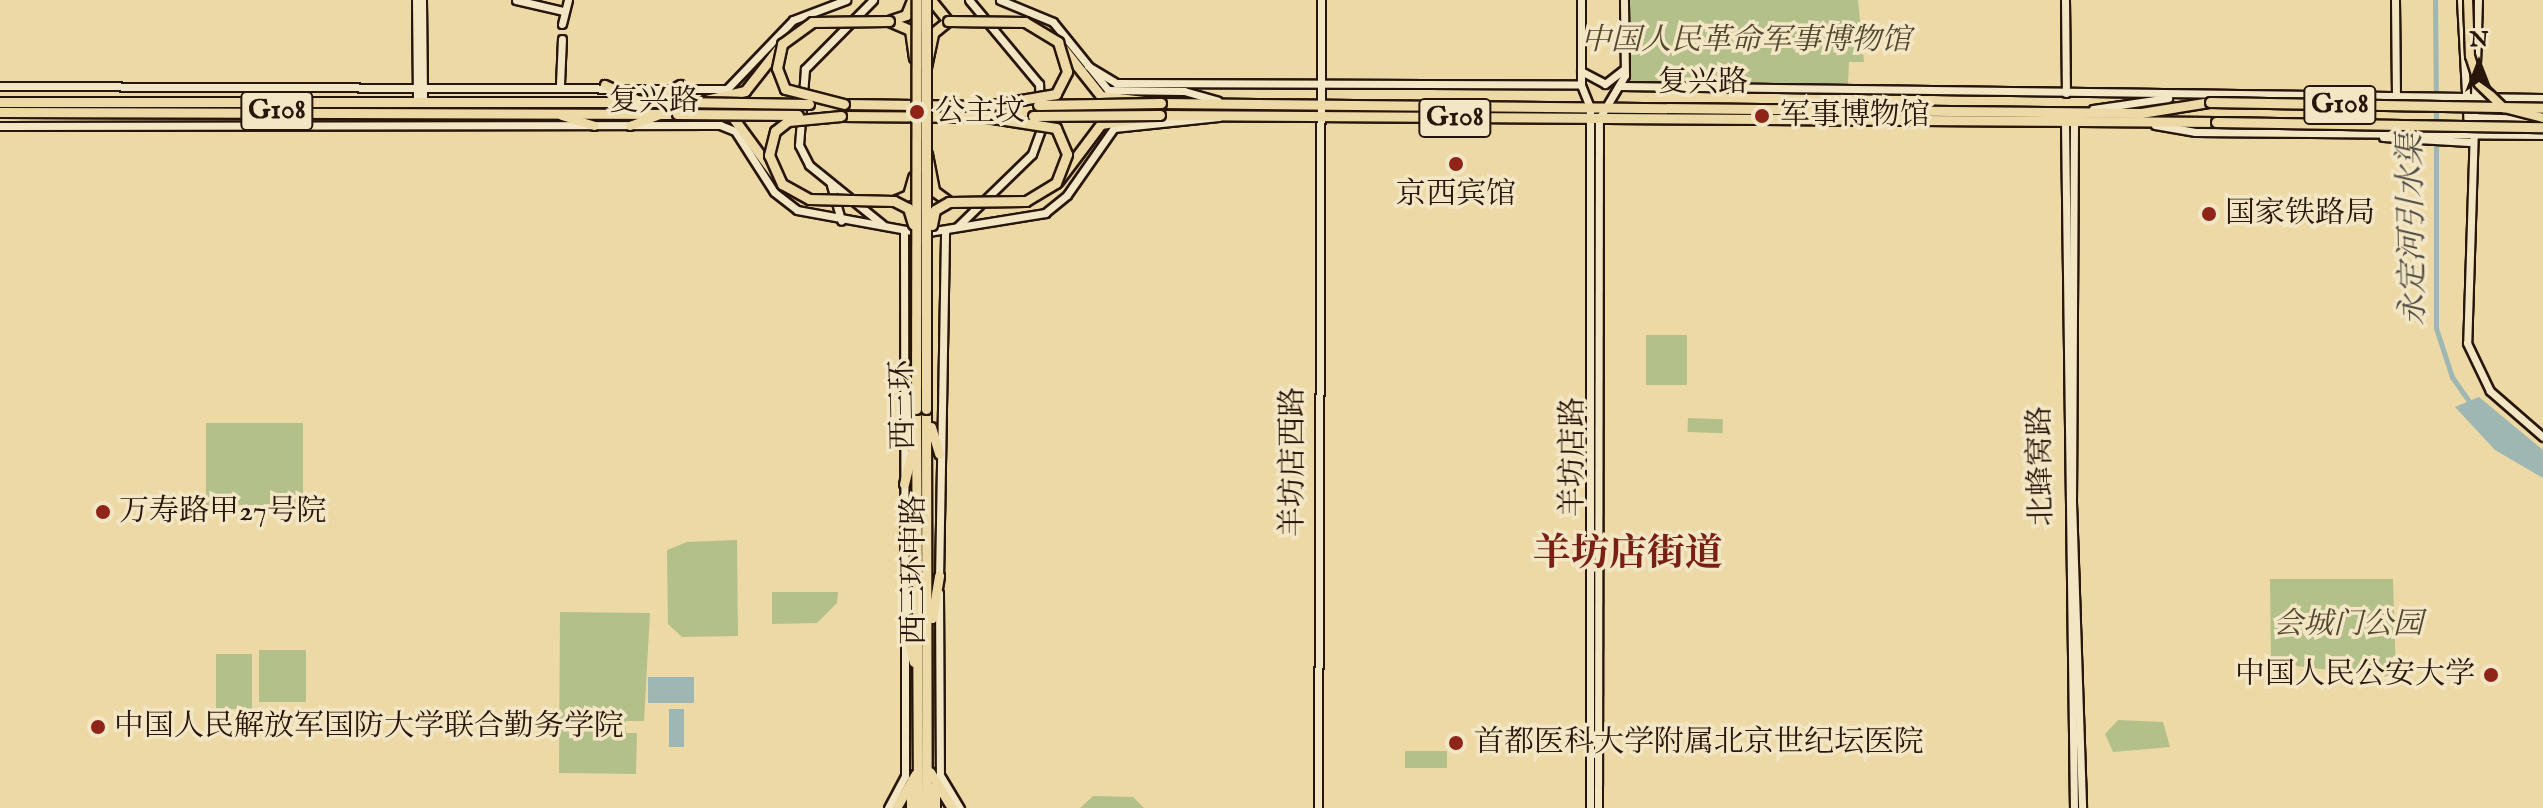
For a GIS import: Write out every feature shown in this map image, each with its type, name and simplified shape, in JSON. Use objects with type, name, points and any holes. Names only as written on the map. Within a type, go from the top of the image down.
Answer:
[{"type":"highway","points":[[690,102],[739,95],[782,44],[819,21],[889,21],[906,15],[914,0]]},
{"type":"highway","name":"西三环","points":[[914,0],[922,68]]},
{"type":"highway","points":[[928,0],[948,21]]},
{"type":"highway","name":"西三环","points":[[918,808],[927,645],[922,68],[928,0]]},
{"type":"highway","points":[[889,21],[910,30],[922,68]]},
{"type":"highway","points":[[922,68],[933,33],[948,21],[1025,22],[1058,42],[1101,96],[1161,103]]},
{"type":"highway","points":[[986,106],[1056,94],[1067,72],[1058,42]]},
{"type":"highway","points":[[782,44],[777,68],[785,89],[844,104]]},
{"type":"highway","name":"复兴路","points":[[0,102],[690,102],[986,106],[1222,103],[1604,107],[2141,122],[2470,124]]},
{"type":"highway","name":"复兴路","points":[[0,112],[2070,119],[2150,112],[2210,102],[2470,124]]},
{"type":"highway","name":"G108","points":[[2470,124],[2543,108]]},
{"type":"highway","points":[[731,115],[782,184],[809,199],[894,201],[911,192],[922,154]]},
{"type":"highway","points":[[922,237],[933,214],[949,202],[1026,201],[1056,183],[1101,124],[1160,115]]},
{"type":"highway","points":[[782,184],[769,155],[775,131],[788,121],[841,116]]},
{"type":"highway","points":[[986,117],[1056,128],[1067,154],[1056,183]]},
{"type":"highway","name":"G108","points":[[2470,124],[2543,127]]},
{"type":"highway","points":[[922,154],[934,191],[949,202]]},
{"type":"highway","points":[[894,201],[911,213],[922,237]]},
{"type":"highway","points":[[923,410],[939,454]]},
{"type":"highway","name":"西三环","points":[[923,410],[916,437],[918,681],[927,808]]},
{"type":"highway","points":[[904,484],[916,437]]},
{"type":"highway","points":[[927,645],[939,576]]},
{"type":"highway","points":[[905,624],[918,681]]},
{"type":"highway","points":[[896,808],[922,766],[952,808]]},
{"type":"highway","points":[[935,785],[935,808]]},
{"type":"highway","points":[[911,787],[911,808]]},
{"type":"main road","points":[[2468,0],[2470,56],[2479,84],[2504,108],[2543,118]]},
{"type":"main road","points":[[605,85],[647,102],[680,85]]},
{"type":"main road","points":[[553,113],[594,126]]},
{"type":"main road","points":[[630,126],[661,114]]},
{"type":"street","points":[[419,0],[420,101]]},
{"type":"street","points":[[516,0],[563,11]]},
{"type":"street","points":[[562,24],[568,0]]},
{"type":"street","name":"复兴路","points":[[0,86],[560,84],[733,87],[793,20],[846,0]]},
{"type":"street","points":[[873,0],[802,77],[800,152],[830,183],[876,222],[904,232]]},
{"type":"street","points":[[945,231],[993,198],[1035,151],[1041,129],[1039,84],[969,0]]},
{"type":"street","name":"复兴路","points":[[1000,0],[1053,22],[1113,92],[1184,91],[1222,103]]},
{"type":"street","name":"羊坊店西路","points":[[1318,808],[1321,0]]},
{"type":"street","points":[[1581,0],[1581,85],[1594,119]]},
{"type":"street","points":[[1620,86],[1625,69],[1624,0]]},
{"type":"street","points":[[2058,110],[2065,93],[2065,0]]},
{"type":"street","points":[[2395,0],[2396,95]]},
{"type":"street","points":[[2461,0],[2461,98],[2470,124]]},
{"type":"street","points":[[2478,0],[2477,98],[2470,124],[2467,343],[2490,391],[2543,437]]},
{"type":"street","points":[[2462,12],[2479,10]]},
{"type":"street","points":[[560,84],[562,39]]},
{"type":"street","name":"复兴路","points":[[1088,66],[1116,83],[1581,85]]},
{"type":"street","points":[[1581,71],[1605,84],[1625,69]]},
{"type":"street","name":"复兴路","points":[[1620,86],[2362,94],[2461,98]]},
{"type":"street","name":"羊坊店路","points":[[1590,808],[1594,119],[1620,86]]},
{"type":"street","points":[[2070,119],[2201,93]]},
{"type":"street","points":[[2361,134],[2362,94]]},
{"type":"street","points":[[2461,98],[2543,98]]},
{"type":"street","points":[[2531,98],[2531,135]]},
{"type":"street","name":"复兴路","points":[[0,126],[729,127],[781,200],[841,221],[904,232],[945,231],[1026,220],[1057,205],[1114,128],[1199,124],[1220,116]]},
{"type":"street","name":"羊坊店路","points":[[1594,119],[1598,808]]},
{"type":"street","name":"北蜂窝路","points":[[2070,119],[2074,808]]},
{"type":"street","points":[[2452,139],[2470,124],[2531,119]]},
{"type":"street","name":"复兴路","points":[[2141,122],[2195,132],[2361,134],[2452,139],[2470,124],[2543,135]]},
{"type":"street","name":"北蜂窝路","points":[[2069,134],[2072,502],[2082,808]]},
{"type":"street","points":[[830,183],[841,221]]},
{"type":"street","name":"西三环中路","points":[[945,231],[939,263],[940,775],[960,808]]},
{"type":"street","name":"西三环中路","points":[[888,808],[906,763],[904,232]]},
{"type":"street","points":[[904,264],[939,263]]},
{"type":"green space","name":"中国人民革命军事博物馆","points":[[1626,0],[1858,0],[1864,62],[1849,62],[1848,84],[1624,81]]},
{"type":"green space","points":[[1646,335],[1687,335],[1687,385],[1646,385]]},
{"type":"green space","points":[[1688,418],[1723,419],[1722,433],[1688,432]]},
{"type":"green space","points":[[206,423],[303,423],[303,505],[206,505]]},
{"type":"green space","points":[[737,540],[738,636],[682,637],[668,624],[667,550],[687,542]]},
{"type":"green space","name":"会城门公园","points":[[2270,579],[2393,579],[2396,678],[2271,663]]},
{"type":"green space","points":[[772,592],[838,592],[837,603],[817,623],[772,624]]},
{"type":"green space","points":[[560,612],[650,613],[644,721],[626,721],[626,733],[637,733],[636,774],[559,773]]},
{"type":"green space","points":[[259,650],[306,650],[306,702],[259,702]]},
{"type":"green space","points":[[216,654],[252,654],[252,709],[216,709]]},
{"type":"green space","points":[[2118,720],[2163,722],[2170,747],[2113,752],[2105,734]]},
{"type":"green space","points":[[1405,751],[1447,751],[1447,768],[1405,768]]},
{"type":"green space","points":[[1093,796],[1133,797],[1144,808],[1080,808]]},
{"type":"water","points":[[2479,397],[2543,450],[2543,478],[2495,450],[2455,407]]},
{"type":"water","points":[[648,677],[694,677],[694,703],[648,703]]},
{"type":"water","points":[[669,709],[684,709],[684,747],[669,747]]},
{"type":"waterway","name":"永定河引水渠","points":[[2435,0],[2436,127]]},
{"type":"waterway","name":"永定河引水渠","points":[[2436,137],[2436,328],[2452,377],[2472,406]]},
{"type":"place","name":"公主坟","points":[[917,112]]},
{"type":"place","name":"军事博物馆","points":[[1762,116]]},
{"type":"place","name":"京西宾馆","points":[[1456,164]]},
{"type":"place","name":"国家铁路局","points":[[2209,214]]},
{"type":"place","name":"万寿路甲27号院","points":[[103,512]]},
{"type":"place","name":"中国人民公安大学","points":[[2491,675]]},
{"type":"place","name":"中国人民解放军国防大学联合勤务学院","points":[[98,727]]},
{"type":"place","name":"首都医科大学附属北京世纪坛医院","points":[[1456,743]]},
{"type":"district","name":"羊坊店街道","points":[[1628,556]]}]
